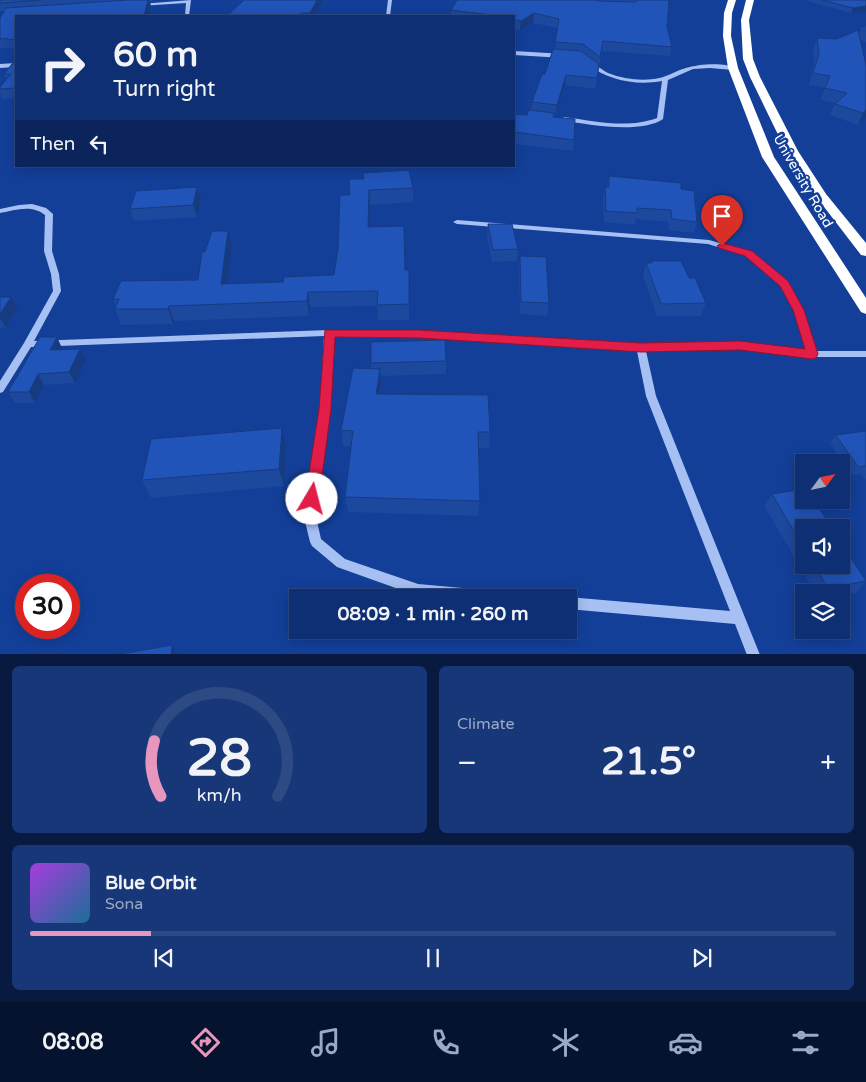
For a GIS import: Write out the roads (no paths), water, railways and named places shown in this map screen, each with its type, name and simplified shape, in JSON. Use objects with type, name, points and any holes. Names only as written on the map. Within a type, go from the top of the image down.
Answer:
[{"type":"highway","name":"University Road","points":[[732,0],[728,14],[728,36],[733,68],[768,156],[812,228],[866,309]]},
{"type":"highway","name":"University Road","points":[[750,0],[745,20],[748,59],[754,77],[792,151],[822,196],[866,252]]},
{"type":"street","points":[[388,15],[390,0]]},
{"type":"street","points":[[129,6],[189,1],[187,15]]},
{"type":"street","points":[[515,53],[573,57]]},
{"type":"street","points":[[581,58],[609,76],[642,80],[665,79],[680,71],[698,66],[733,68]]},
{"type":"street","points":[[0,66],[15,65]]},
{"type":"street","points":[[554,118],[610,124],[654,123],[660,119],[665,79]]},
{"type":"street","points":[[0,211],[32,205],[44,208],[49,214],[48,250],[55,274],[57,291],[28,344],[0,389]]},
{"type":"street","points":[[458,222],[709,242],[749,254],[784,284],[798,310],[812,354]]},
{"type":"street","points":[[28,344],[329,333],[419,334],[641,348],[740,346],[812,354],[866,354]]},
{"type":"street","points":[[329,333],[325,409],[310,516],[316,542],[341,563],[415,589]]},
{"type":"street","points":[[641,348],[651,396],[754,654]]},
{"type":"street","points":[[577,604],[740,618]]}]
